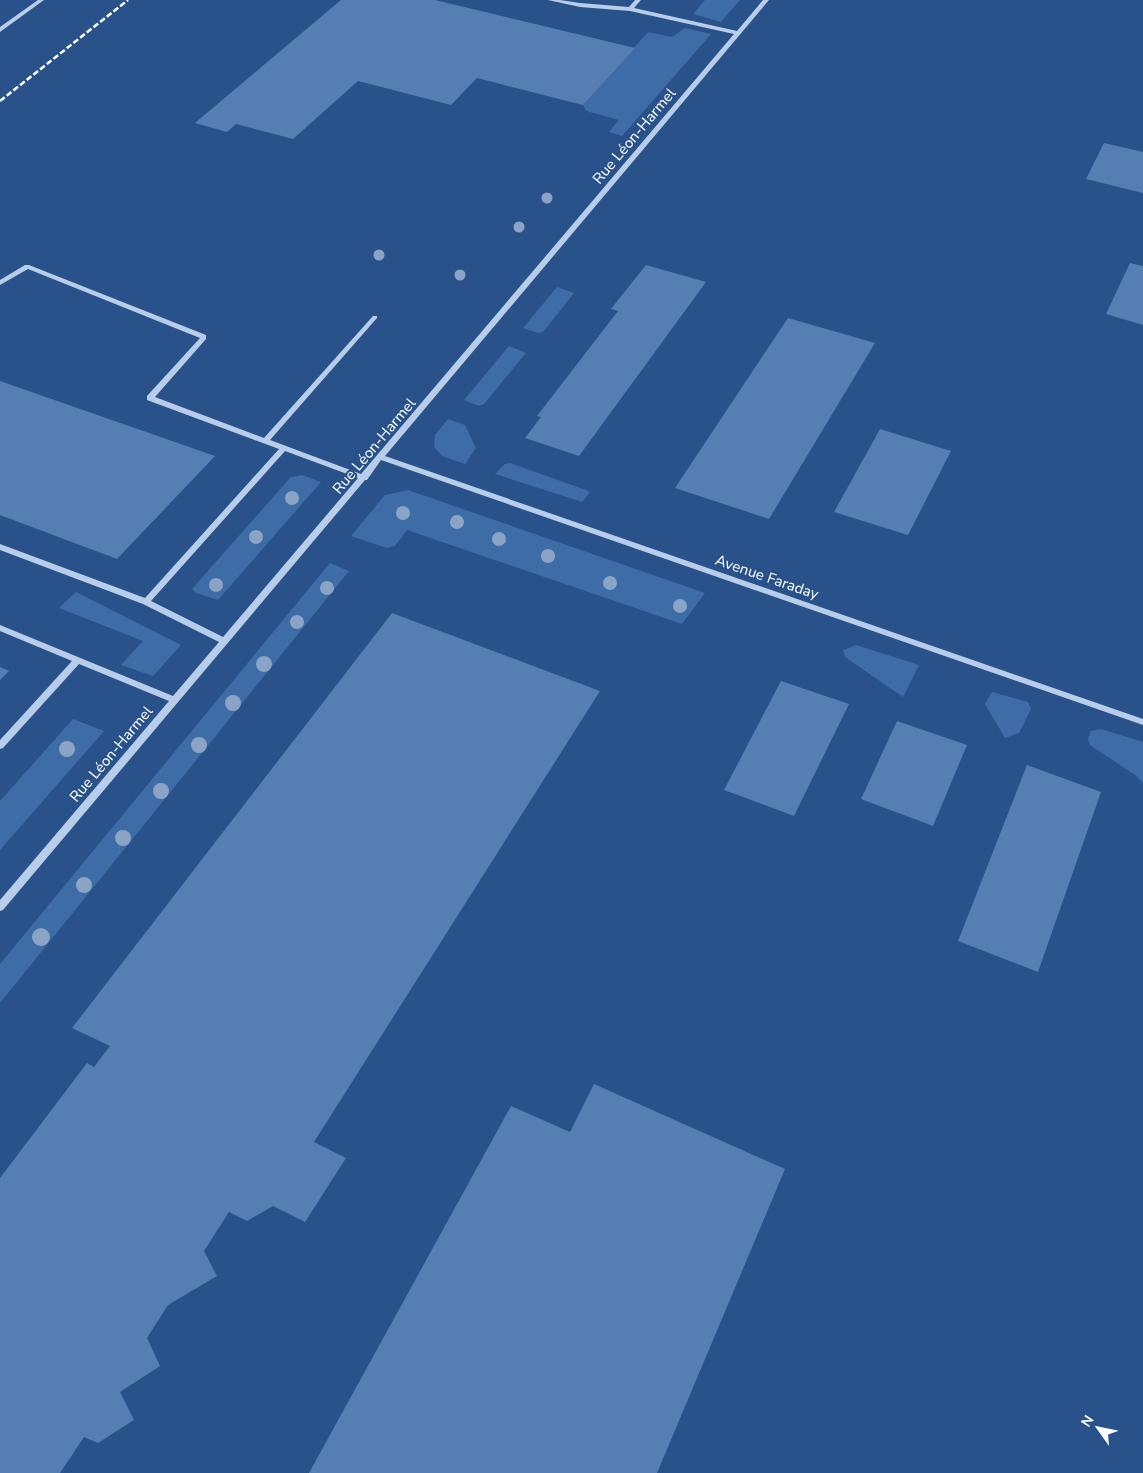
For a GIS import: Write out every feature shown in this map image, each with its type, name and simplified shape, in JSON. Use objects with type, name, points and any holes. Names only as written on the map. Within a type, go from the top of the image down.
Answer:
[{"type":"street","points":[[0,30],[41,0]]},
{"type":"street","points":[[551,0],[580,5],[630,9]]},
{"type":"street","name":"Rue Léon-Harmel","points":[[0,907],[382,458],[766,0]]},
{"type":"street","points":[[0,283],[27,266],[204,337],[150,398],[364,478]]},
{"type":"street","points":[[265,441],[375,317]]},
{"type":"street","points":[[146,602],[284,448]]},
{"type":"street","name":"Avenue Faraday","points":[[382,458],[1143,722]]},
{"type":"street","points":[[0,547],[146,602],[226,641]]},
{"type":"street","points":[[0,628],[175,700]]},
{"type":"street","points":[[0,746],[78,660]]},
{"type":"lane","points":[[638,0],[630,9],[738,33]]},
{"type":"shaded area","points":[[705,0],[740,0],[721,22],[693,14]]},
{"type":"shaded area","points":[[685,28],[711,34],[622,136],[609,132],[619,120],[586,111],[583,105],[648,32],[672,37]]},
{"type":"shaded area","points":[[557,287],[574,293],[543,332],[538,333],[523,328]]},
{"type":"shaded area","points":[[509,346],[526,353],[484,404],[479,406],[464,400]]},
{"type":"shaded area","points":[[448,419],[465,425],[476,448],[465,464],[442,456],[434,447],[435,435]]},
{"type":"shaded area","points":[[510,463],[590,492],[582,502],[495,474],[505,464]]},
{"type":"shaded area","points":[[302,475],[321,482],[218,600],[196,593],[192,589],[291,477]]},
{"type":"shaded area","points":[[408,490],[705,593],[682,624],[407,530],[395,546],[387,548],[351,536],[385,495]]},
{"type":"shaded area","points":[[330,563],[349,571],[0,1003],[0,964]]},
{"type":"shaded area","points":[[76,592],[181,645],[153,676],[121,665],[143,641],[59,608]]},
{"type":"shaded area","points":[[856,645],[919,665],[903,697],[845,657],[843,650]]},
{"type":"shaded area","points":[[992,692],[1028,702],[1031,709],[1019,733],[1005,738],[985,704]]},
{"type":"shaded area","points":[[73,719],[104,731],[0,850],[0,801]]},
{"type":"shaded area","points":[[1101,729],[1143,742],[1143,783],[1135,775],[1090,745],[1088,739],[1091,731]]},
{"type":"building","points":[[341,0],[435,0],[635,48],[583,105],[477,78],[451,105],[358,81],[293,139],[236,124],[227,132],[195,123]]},
{"type":"building","points":[[1104,143],[1143,152],[1143,193],[1086,179]]},
{"type":"building","points":[[1130,263],[1143,266],[1143,325],[1106,314]]},
{"type":"building","points":[[646,265],[706,282],[579,456],[525,438],[541,417],[537,416],[618,311],[611,309]]},
{"type":"building","points":[[788,318],[875,343],[769,519],[675,488]]},
{"type":"building","points":[[0,381],[215,456],[117,559],[0,515]]},
{"type":"building","points":[[880,429],[951,451],[908,535],[834,512]]},
{"type":"building","points":[[392,613],[600,691],[314,1142],[346,1158],[305,1222],[273,1206],[247,1221],[229,1212],[204,1251],[217,1276],[168,1305],[147,1338],[160,1366],[120,1392],[134,1420],[98,1443],[84,1437],[60,1473],[0,1473],[0,1178],[87,1063],[94,1067],[110,1046],[72,1028]]},
{"type":"building","points":[[0,667],[9,671],[0,680]]},
{"type":"building","points":[[781,681],[849,704],[794,816],[724,790]]},
{"type":"building","points":[[897,721],[967,745],[933,826],[861,799]]},
{"type":"building","points":[[1027,765],[1101,792],[1038,972],[958,941]]},
{"type":"building","points":[[594,1084],[785,1169],[657,1473],[309,1473],[511,1106],[570,1132]]},
{"type":"railway","points":[[0,101],[128,0]]}]
